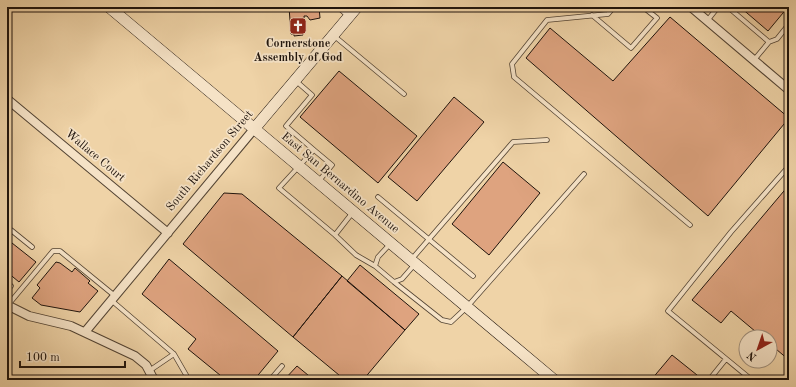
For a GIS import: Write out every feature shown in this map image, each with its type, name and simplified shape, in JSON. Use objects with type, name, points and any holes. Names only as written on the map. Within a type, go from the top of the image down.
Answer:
[{"type":"main road","name":"South Richardson Street","points":[[254,129],[357,7]]},
{"type":"main road","name":"East San Bernardino Avenue","points":[[114,9],[299,167],[554,380]]},
{"type":"street","points":[[690,7],[789,90]]},
{"type":"street","name":"Wallace Court","points":[[7,98],[168,233]]},
{"type":"street","name":"South Richardson Street","points":[[85,332],[254,129]]},
{"type":"street","points":[[8,305],[29,316],[67,324],[134,356],[146,365],[154,380]]},
{"type":"lane","points":[[338,7],[349,16]]},
{"type":"lane","points":[[614,7],[608,14],[547,20],[512,64],[514,77],[690,225]]},
{"type":"lane","points":[[592,15],[631,48],[657,18],[643,7]]},
{"type":"lane","points":[[707,21],[718,7],[729,8],[769,42]]},
{"type":"lane","points":[[754,61],[769,42],[777,39],[789,24]]},
{"type":"lane","points":[[333,35],[404,94]]},
{"type":"lane","points":[[295,80],[312,95],[286,126],[332,165],[318,182]]},
{"type":"lane","points":[[394,282],[402,279],[430,239],[513,142],[547,140]]},
{"type":"lane","points":[[314,150],[279,188],[335,235],[356,255],[375,266],[442,320],[451,322],[467,307],[584,174]]},
{"type":"lane","points":[[752,380],[668,311],[731,232],[789,166]]},
{"type":"lane","points":[[378,197],[473,276]]},
{"type":"lane","points":[[335,235],[353,212]]},
{"type":"lane","points":[[7,233],[12,230],[32,248]]},
{"type":"lane","points":[[375,266],[378,257],[391,244]]},
{"type":"lane","points":[[8,305],[53,251],[60,251],[174,354],[189,380]]},
{"type":"lane","points":[[149,371],[174,354]]},
{"type":"lane","points":[[709,380],[726,359]]},
{"type":"lane","points":[[270,380],[282,366]]},
{"type":"building","name":"Cornerstone Assembly of God","points":[[289,7],[319,7],[320,18],[310,20],[307,16],[304,16],[305,33],[302,33],[303,35],[294,36],[294,34],[291,34]]},
{"type":"building","points":[[740,7],[788,7],[768,31]]},
{"type":"building","points":[[670,17],[789,118],[708,216],[526,58],[550,28],[613,81]]},
{"type":"building","points":[[339,71],[417,136],[378,183],[300,117]]},
{"type":"building","points":[[454,97],[484,122],[417,201],[388,177]]},
{"type":"building","points":[[503,162],[540,193],[489,255],[452,224]]},
{"type":"building","points":[[789,185],[789,360],[778,351],[778,329],[752,329],[731,311],[721,323],[692,300]]},
{"type":"building","points":[[224,193],[242,194],[342,276],[293,337],[183,244]]},
{"type":"building","points":[[12,243],[36,262],[19,282],[7,272],[7,249]]},
{"type":"building","points":[[169,259],[278,351],[254,380],[226,380],[188,349],[196,339],[142,294]]},
{"type":"building","points":[[56,262],[60,263],[72,272],[75,268],[90,281],[88,283],[98,291],[80,312],[41,305],[32,298],[40,288],[37,285]]},
{"type":"building","points":[[360,265],[419,314],[405,330],[347,281]]},
{"type":"building","points":[[342,276],[405,330],[363,380],[345,380],[293,337]]},
{"type":"building","points":[[672,355],[697,375],[693,380],[651,380]]},
{"type":"building","points":[[297,366],[314,380],[284,380]]},
{"type":"place","name":"Cornerstone Assembly of God","points":[[298,26]]}]
